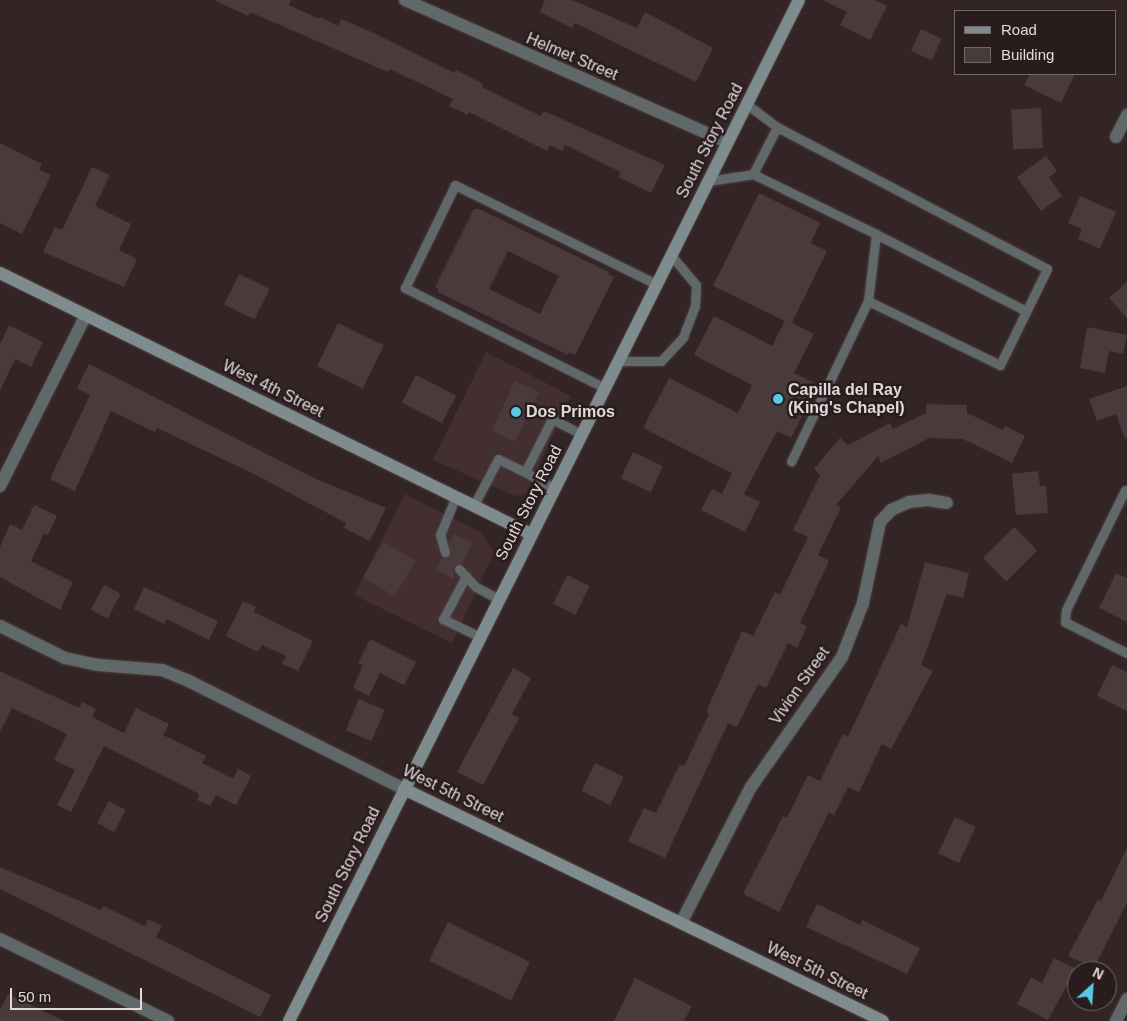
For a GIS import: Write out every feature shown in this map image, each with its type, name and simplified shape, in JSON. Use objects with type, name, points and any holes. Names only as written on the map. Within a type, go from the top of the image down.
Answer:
[{"type":"main road","name":"South Story Road","points":[[289,1021],[799,0]]},
{"type":"main road","name":"West 4th Street","points":[[0,273],[532,534]]},
{"type":"main road","name":"West 5th Street","points":[[404,789],[883,1021]]},
{"type":"street","name":"Helmet Street","points":[[405,0],[727,142]]},
{"type":"street","points":[[1116,137],[1127,115]]},
{"type":"street","points":[[0,486],[86,315]]},
{"type":"street","name":"Vivion Street","points":[[681,923],[751,787],[842,657],[863,603],[880,522],[892,510],[909,502],[928,500],[948,503]]},
{"type":"street","name":"West 5th Street","points":[[0,626],[65,658],[98,665],[162,670],[189,680],[404,789]]},
{"type":"street","points":[[0,939],[168,1021]]},
{"type":"street","points":[[1116,1021],[1127,999]]},
{"type":"lane","points":[[747,104],[777,127],[1047,269],[1000,365],[868,301]]},
{"type":"lane","points":[[753,174],[777,127]]},
{"type":"lane","points":[[708,181],[753,174],[876,234],[1026,311]]},
{"type":"lane","points":[[604,388],[405,288],[455,185],[656,284]]},
{"type":"lane","points":[[791,462],[868,301],[876,234]]},
{"type":"lane","points":[[618,361],[661,361],[683,337],[695,306],[696,285],[671,255]]},
{"type":"lane","points":[[525,472],[552,419],[581,434]]},
{"type":"lane","points":[[474,505],[498,459],[554,488]]},
{"type":"lane","points":[[1125,490],[1066,610],[1065,622],[1127,653]]},
{"type":"lane","points":[[445,552],[440,535],[456,496]]},
{"type":"lane","points":[[480,637],[444,619],[462,572],[476,588],[499,599]]},
{"type":"shaded area","points":[[486,352],[571,396],[526,494],[515,496],[433,460]]},
{"type":"shaded area","points":[[405,494],[482,533],[494,553],[452,643],[354,595]]},
{"type":"building","points":[[214,0],[291,0],[289,5],[319,19],[320,17],[338,26],[341,19],[455,73],[456,70],[483,84],[482,87],[541,116],[544,111],[665,165],[651,193],[618,177],[621,172],[565,145],[562,151],[550,145],[547,151],[469,112],[468,115],[449,106],[453,99],[390,69],[388,72],[250,12],[248,16]]},
{"type":"building","points":[[545,0],[572,0],[637,28],[645,12],[713,48],[696,82],[575,23],[572,28],[540,12]]},
{"type":"building","points":[[823,0],[875,0],[887,6],[870,40],[840,25],[847,12]]},
{"type":"building","points":[[921,29],[942,39],[932,60],[911,51]]},
{"type":"building","points":[[1029,75],[1075,75],[1061,103],[1024,85]]},
{"type":"building","points":[[1041,108],[1043,148],[1013,150],[1011,110]]},
{"type":"building","points":[[0,143],[42,164],[39,170],[51,175],[22,234],[0,223]]},
{"type":"building","points":[[1046,156],[1057,171],[1049,177],[1062,196],[1041,211],[1017,177]]},
{"type":"building","points":[[92,167],[110,175],[95,206],[131,224],[119,250],[137,259],[124,287],[43,252],[55,227],[62,230]]},
{"type":"building","points":[[759,193],[820,223],[811,243],[827,251],[792,323],[814,334],[794,373],[818,385],[791,438],[777,431],[744,494],[760,502],[745,532],[701,510],[712,489],[722,494],[732,473],[643,428],[669,378],[738,413],[752,385],[694,355],[714,316],[772,346],[785,321],[713,286]]},
{"type":"building","points":[[1080,196],[1116,212],[1100,249],[1078,239],[1082,229],[1068,223]]},
{"type":"building","points":[[474,209],[479,209],[609,272],[608,274],[614,277],[575,355],[569,352],[568,355],[438,292],[439,289],[435,287]],"holes":[[[508,251],[559,276],[540,314],[489,289]]]},
{"type":"building","points":[[239,274],[270,289],[255,319],[224,305]]},
{"type":"building","points":[[1127,282],[1127,318],[1109,298]]},
{"type":"building","points":[[338,323],[384,345],[363,388],[317,366]]},
{"type":"building","points":[[9,325],[43,342],[31,367],[15,359],[0,391],[0,344]]},
{"type":"building","points":[[1087,327],[1127,335],[1123,354],[1109,351],[1105,373],[1080,368]]},
{"type":"building","points":[[89,364],[314,478],[386,508],[370,541],[344,528],[346,523],[256,475],[157,428],[155,432],[111,411],[75,491],[50,479],[90,395],[77,388]]},
{"type":"building","points":[[416,375],[456,395],[442,423],[402,403]]},
{"type":"building","points":[[515,381],[539,392],[515,442],[492,431]]},
{"type":"building","points":[[1127,386],[1127,438],[1125,439],[1116,414],[1097,421],[1089,399]]},
{"type":"building","points":[[926,404],[967,405],[967,413],[1003,430],[1005,426],[1025,436],[1012,463],[963,439],[929,438],[881,463],[878,456],[836,505],[841,507],[818,555],[829,561],[800,623],[807,626],[797,648],[788,643],[766,688],[758,684],[737,727],[728,723],[665,858],[628,841],[644,808],[656,813],[680,764],[684,766],[709,714],[706,712],[742,631],[753,636],[775,592],[780,595],[808,537],[793,530],[820,475],[814,469],[840,438],[848,445],[890,423],[893,429],[926,413]]},
{"type":"building","points":[[633,452],[663,466],[651,492],[621,478]]},
{"type":"building","points":[[1038,471],[1040,486],[1046,486],[1048,513],[1016,515],[1012,474]]},
{"type":"building","points":[[34,505],[57,516],[48,535],[44,533],[31,561],[73,582],[60,610],[0,577],[0,547],[10,524],[22,530]]},
{"type":"building","points":[[1014,527],[1037,550],[1006,581],[983,558]]},
{"type":"building","points":[[454,534],[472,543],[462,564],[453,567],[454,579],[436,570],[442,557],[451,554],[449,543]]},
{"type":"building","points":[[384,542],[416,561],[395,596],[363,577]]},
{"type":"building","points":[[925,562],[969,573],[963,598],[947,594],[921,665],[933,671],[891,749],[882,744],[859,792],[848,787],[834,815],[829,812],[779,912],[743,894],[783,816],[787,818],[808,775],[820,781],[843,734],[848,737],[901,624],[907,627]]},
{"type":"building","points":[[1116,573],[1127,578],[1127,622],[1099,608]]},
{"type":"building","points":[[567,575],[589,586],[575,615],[553,604]]},
{"type":"building","points":[[104,585],[121,594],[108,619],[91,610]]},
{"type":"building","points":[[144,587],[218,621],[209,640],[166,619],[164,624],[134,609]]},
{"type":"building","points":[[243,601],[256,607],[254,612],[313,641],[298,671],[282,664],[286,656],[262,645],[258,652],[226,636]]},
{"type":"building","points":[[370,639],[416,662],[404,685],[380,673],[369,696],[353,688],[363,665],[358,663]]},
{"type":"building","points":[[1112,665],[1127,672],[1127,711],[1097,696]]},
{"type":"building","points":[[513,668],[531,678],[512,714],[519,718],[483,785],[457,772]]},
{"type":"building","points":[[0,671],[79,708],[82,702],[96,709],[92,717],[124,733],[136,708],[169,724],[163,735],[206,756],[202,763],[233,779],[238,769],[251,776],[236,805],[216,795],[210,806],[197,800],[199,794],[104,746],[71,812],[57,805],[75,770],[54,760],[67,734],[12,708],[0,732]]},
{"type":"building","points":[[359,699],[385,710],[371,741],[346,730]]},
{"type":"building","points":[[595,763],[624,777],[610,805],[581,791]]},
{"type":"building","points":[[109,801],[126,810],[114,832],[97,823]]},
{"type":"building","points":[[955,817],[976,827],[959,863],[938,853]]},
{"type":"building","points":[[1127,848],[1127,903],[1098,961],[1079,961],[1068,956],[1098,899],[1101,901]]},
{"type":"building","points":[[0,867],[101,910],[103,906],[145,926],[148,919],[162,926],[156,937],[271,995],[260,1017],[0,889]]},
{"type":"building","points":[[817,904],[860,925],[862,920],[920,948],[907,974],[806,927]]},
{"type":"building","points":[[448,922],[530,962],[511,1001],[429,961]]},
{"type":"building","points":[[1054,958],[1067,964],[1067,985],[1048,1020],[1017,1004],[1031,977],[1042,983]]},
{"type":"building","points":[[635,978],[692,1006],[684,1021],[614,1021]]},
{"type":"building","points":[[8,994],[64,1021],[0,1021],[0,1010]]},
{"type":"place","name":"Capilla del Ray (King's Chapel)","points":[[778,399]]},
{"type":"place","name":"Dos Primos","points":[[516,412]]}]
